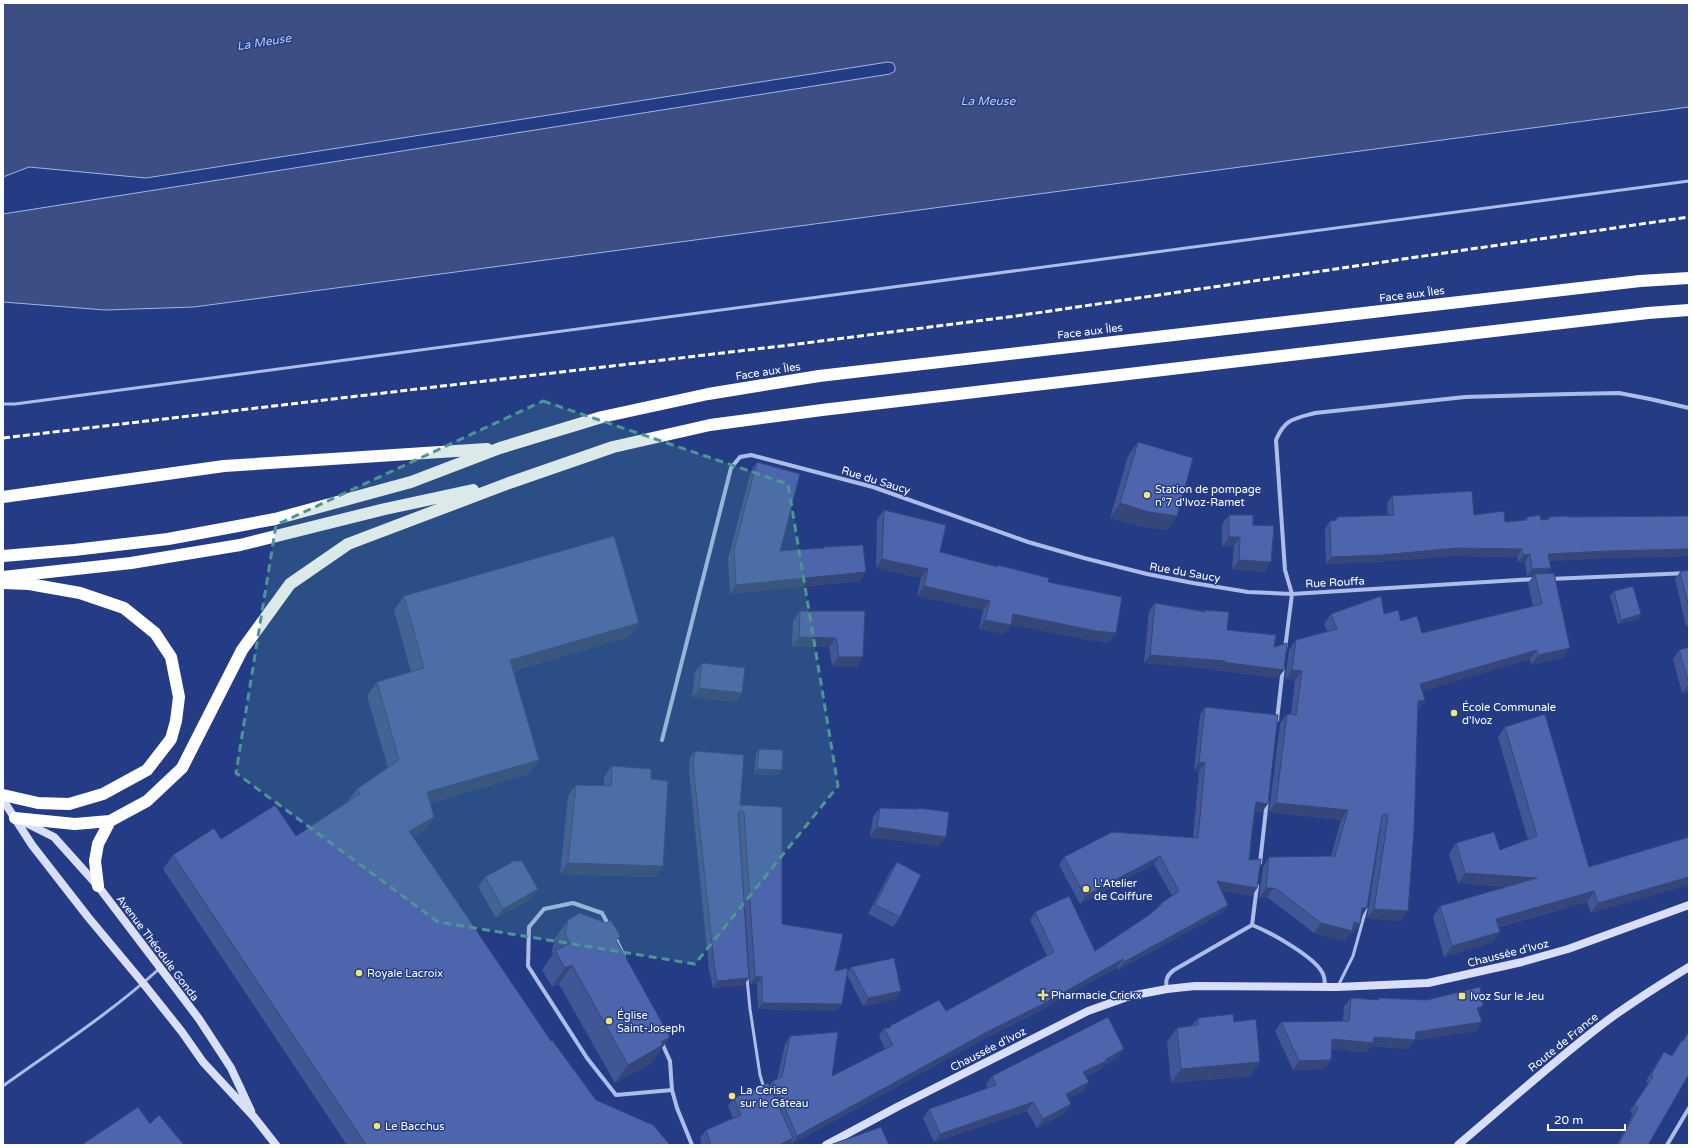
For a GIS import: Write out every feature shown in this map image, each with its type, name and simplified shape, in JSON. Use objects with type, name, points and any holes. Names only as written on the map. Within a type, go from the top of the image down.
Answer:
[{"type":"highway","name":"Face aux Îles","points":[[500,448],[610,415],[708,394],[819,376],[1450,303],[1689,278]]},
{"type":"highway","points":[[16,818],[75,824],[110,821],[147,801],[182,768],[242,650],[290,584],[348,544],[509,483],[613,447],[710,425],[822,410],[1648,313],[1689,310]]},
{"type":"highway","points":[[3,497],[224,466],[500,448]]},
{"type":"highway","points":[[3,556],[74,550],[168,539],[275,519],[411,482],[500,448]]},
{"type":"highway","points":[[3,577],[131,563],[240,545],[385,509],[509,483]]},
{"type":"highway","points":[[3,583],[29,584],[80,593],[124,608],[155,632],[171,657],[179,697],[176,721],[171,739],[147,770],[102,794],[69,804],[38,802],[3,795]]},
{"type":"highway","points":[[98,886],[95,861],[98,844],[110,821]]},
{"type":"main road","name":"Avenue Théodule Gonda","points":[[3,800],[36,851],[88,917],[144,983],[203,1062],[254,1117],[276,1145]]},
{"type":"main road","name":"Avenue Théodule Gonda","points":[[16,818],[54,838],[98,886],[199,1019],[231,1068],[254,1117]]},
{"type":"main road","name":"Chaussée d'Ivoz","points":[[826,1145],[899,1106],[1088,1011],[1130,996],[1166,989],[1195,986],[1337,987],[1428,983],[1493,969],[1581,945],[1689,905]]},
{"type":"main road","name":"Route de France","points":[[1458,1145],[1556,1061],[1608,1020],[1652,989],[1689,967]]},
{"type":"street","points":[[1292,594],[1285,570],[1276,440],[1282,426],[1296,418],[1315,413],[1465,397],[1570,394],[1619,393],[1689,408]]},
{"type":"street","name":"Rue du Saucy","points":[[662,740],[716,534],[731,468],[740,457],[751,455],[872,487],[1028,542],[1147,574],[1248,592],[1292,594]]},
{"type":"street","name":"Rue Rouffa","points":[[1284,657],[1292,594],[1559,578],[1689,573]]},
{"type":"street","points":[[1276,728],[1283,665]]},
{"type":"street","points":[[1259,870],[1268,791]]},
{"type":"street","points":[[1252,925],[1258,878]]},
{"type":"street","points":[[610,927],[602,913],[573,903],[544,909],[529,927],[528,966],[587,1058],[616,1095],[672,1090]]},
{"type":"street","points":[[1252,925],[1265,930],[1316,964],[1325,978],[1325,987]]},
{"type":"street","points":[[1166,989],[1165,981],[1168,974],[1252,925]]},
{"type":"street","points":[[614,934],[627,962]]},
{"type":"street","points":[[658,1036],[670,1061],[672,1090],[677,1108],[692,1145]]},
{"type":"street","points":[[1667,1145],[1689,1108]]},
{"type":"lane","points":[[3,404],[23,403],[1689,181]]},
{"type":"lane","points":[[1337,987],[1353,956],[1367,902]]},
{"type":"lane","points":[[3,1086],[78,1033],[144,983],[161,968]]},
{"type":"lane","points":[[746,976],[760,1075],[765,1091]]},
{"type":"highlighted area","points":[[543,401],[788,484],[838,786],[695,964],[438,922],[236,773],[276,525]]},
{"type":"water","name":"La Meuse","points":[[3,3],[1689,3],[1689,107],[194,307],[105,310],[3,302],[3,214],[890,74],[895,71],[895,67],[893,63],[888,62],[146,178],[29,167],[3,177]]},
{"type":"building","name":"Station de pompage n°7 d'Ivoz-Ramet","points":[[1138,442],[1193,458],[1177,516],[1149,512],[1120,503]]},
{"type":"building","points":[[757,462],[800,474],[780,551],[863,545],[866,572],[736,585],[734,550]]},
{"type":"building","points":[[1472,491],[1474,515],[1504,511],[1505,522],[1527,520],[1527,517],[1540,515],[1541,520],[1549,519],[1549,517],[1568,516],[1689,516],[1689,549],[1548,554],[1551,568],[1532,569],[1530,554],[1523,555],[1522,549],[1457,548],[1381,555],[1331,557],[1330,521],[1337,520],[1337,517],[1394,515],[1392,496]]},
{"type":"building","points":[[884,510],[946,525],[940,552],[1049,578],[1048,582],[1122,597],[1116,633],[1096,631],[1013,614],[1011,625],[985,620],[990,601],[924,586],[928,569],[882,559]]},
{"type":"building","points":[[1229,515],[1253,515],[1253,525],[1274,526],[1271,562],[1239,560],[1240,537],[1229,537]]},
{"type":"building","points":[[614,536],[639,623],[510,660],[539,760],[427,792],[434,817],[409,831],[551,1041],[552,1040],[596,1100],[653,1125],[670,1145],[366,1145],[173,855],[214,828],[221,839],[275,805],[296,836],[360,794],[357,789],[399,760],[377,682],[424,668],[404,596]]},
{"type":"building","points":[[1689,570],[1689,608],[1680,572]]},
{"type":"building","points":[[1554,573],[1570,648],[1538,655],[1537,650],[1420,684],[1425,700],[1418,701],[1414,830],[1408,911],[1374,909],[1388,817],[1386,813],[1382,816],[1367,908],[1362,908],[1360,924],[1354,922],[1352,931],[1321,923],[1278,890],[1266,888],[1269,857],[1335,856],[1348,810],[1276,803],[1287,714],[1296,715],[1302,671],[1292,670],[1296,640],[1337,629],[1331,614],[1381,596],[1384,614],[1398,610],[1401,621],[1417,616],[1422,633],[1542,604],[1535,574]]},
{"type":"building","points":[[1633,586],[1641,614],[1621,620],[1614,591]]},
{"type":"building","points":[[1155,603],[1205,612],[1205,610],[1229,612],[1227,630],[1276,635],[1274,647],[1287,643],[1284,670],[1221,662],[1225,661],[1150,655]]},
{"type":"building","points":[[800,611],[865,611],[863,657],[839,657],[836,638],[799,637]]},
{"type":"building","points":[[1689,647],[1689,684],[1679,650]]},
{"type":"building","points":[[702,663],[745,668],[742,693],[699,688]]},
{"type":"building","points":[[1205,707],[1278,715],[1268,804],[1256,802],[1253,822],[1249,860],[1261,859],[1257,888],[1217,881],[1228,905],[1124,962],[1123,959],[1043,1004],[985,1033],[797,1136],[773,1081],[782,1077],[790,1036],[838,1032],[832,1076],[893,1045],[884,1028],[890,1028],[890,1026],[939,1000],[946,1011],[1054,952],[1035,912],[1069,896],[1095,951],[1149,915],[1161,905],[1160,904],[1179,891],[1160,856],[1085,896],[1064,857],[1112,832],[1198,838],[1205,763],[1199,762]]},
{"type":"building","points":[[1545,714],[1589,867],[1689,837],[1689,877],[1598,903],[1594,891],[1496,919],[1500,932],[1452,946],[1440,906],[1537,878],[1465,873],[1456,843],[1494,832],[1500,850],[1537,836],[1505,727]]},
{"type":"building","points":[[759,749],[783,750],[782,770],[757,769]]},
{"type":"building","points":[[695,751],[744,755],[740,805],[782,807],[782,924],[843,934],[835,971],[848,968],[842,1004],[762,1003],[762,977],[755,977],[744,812],[740,810],[738,813],[749,978],[717,981],[693,764]]},
{"type":"building","points":[[612,766],[651,769],[651,779],[668,781],[663,866],[568,863],[576,785],[611,786]]},
{"type":"building","points":[[880,808],[918,808],[949,812],[946,837],[877,827]]},
{"type":"building","points":[[514,861],[522,861],[538,889],[503,909],[485,877]]},
{"type":"building","points":[[897,862],[921,875],[900,917],[875,905]]},
{"type":"building","points":[[580,913],[606,923],[611,920],[620,936],[616,940],[670,1037],[661,1042],[663,1045],[628,1065],[572,965],[565,968],[555,951],[570,943],[565,933],[568,920]]},
{"type":"building","points":[[894,958],[901,991],[868,998],[851,967]]},
{"type":"building","points":[[1480,987],[1483,1006],[1477,1008],[1482,1022],[1416,1032],[1415,1040],[1374,1037],[1373,1043],[1332,1039],[1331,1060],[1299,1061],[1281,1022],[1349,1021],[1351,998],[1379,1000],[1379,998],[1427,1000]]},
{"type":"building","points":[[1233,1014],[1234,1022],[1256,1019],[1260,1062],[1181,1069],[1177,1028],[1198,1025],[1198,1018]]},
{"type":"building","points":[[1108,1017],[1124,1049],[1106,1059],[1106,1061],[1083,1072],[1089,1082],[1066,1094],[1071,1104],[1043,1119],[1033,1102],[940,1134],[929,1109],[996,1085],[992,1076]]},
{"type":"building","points":[[1689,1032],[1689,1074],[1648,1145],[1622,1145],[1619,1143],[1638,1108],[1634,1105],[1653,1077],[1651,1075],[1664,1052],[1672,1056]]},
{"type":"building","points":[[768,1083],[793,1138],[781,1144],[782,1145],[711,1145],[706,1130],[741,1115],[734,1098]]},
{"type":"building","points":[[138,1107],[150,1124],[159,1115],[184,1145],[83,1144]]},
{"type":"building","points":[[881,1127],[889,1145],[830,1145]]},
{"type":"railway","points":[[3,438],[790,345],[1016,316],[1689,217]]},
{"type":"place","name":"Station de pompage n°7 d'Ivoz-Ramet","points":[[1147,495]]},
{"type":"place","name":"École Communale d'Ivoz","points":[[1454,713]]},
{"type":"place","name":"L'Atelier de Coiffure","points":[[1086,889]]},
{"type":"place","name":"Royale Lacroix","points":[[359,973]]},
{"type":"place","name":"Pharmacie Crickx","points":[[1043,995]]},
{"type":"place","name":"Ivoz Sur le Jeu","points":[[1462,996]]},
{"type":"place","name":"Église Saint-Joseph","points":[[609,1021]]},
{"type":"place","name":"La Cerise sur le Gâteau","points":[[732,1096]]},
{"type":"place","name":"Le Bacchus","points":[[377,1126]]}]
